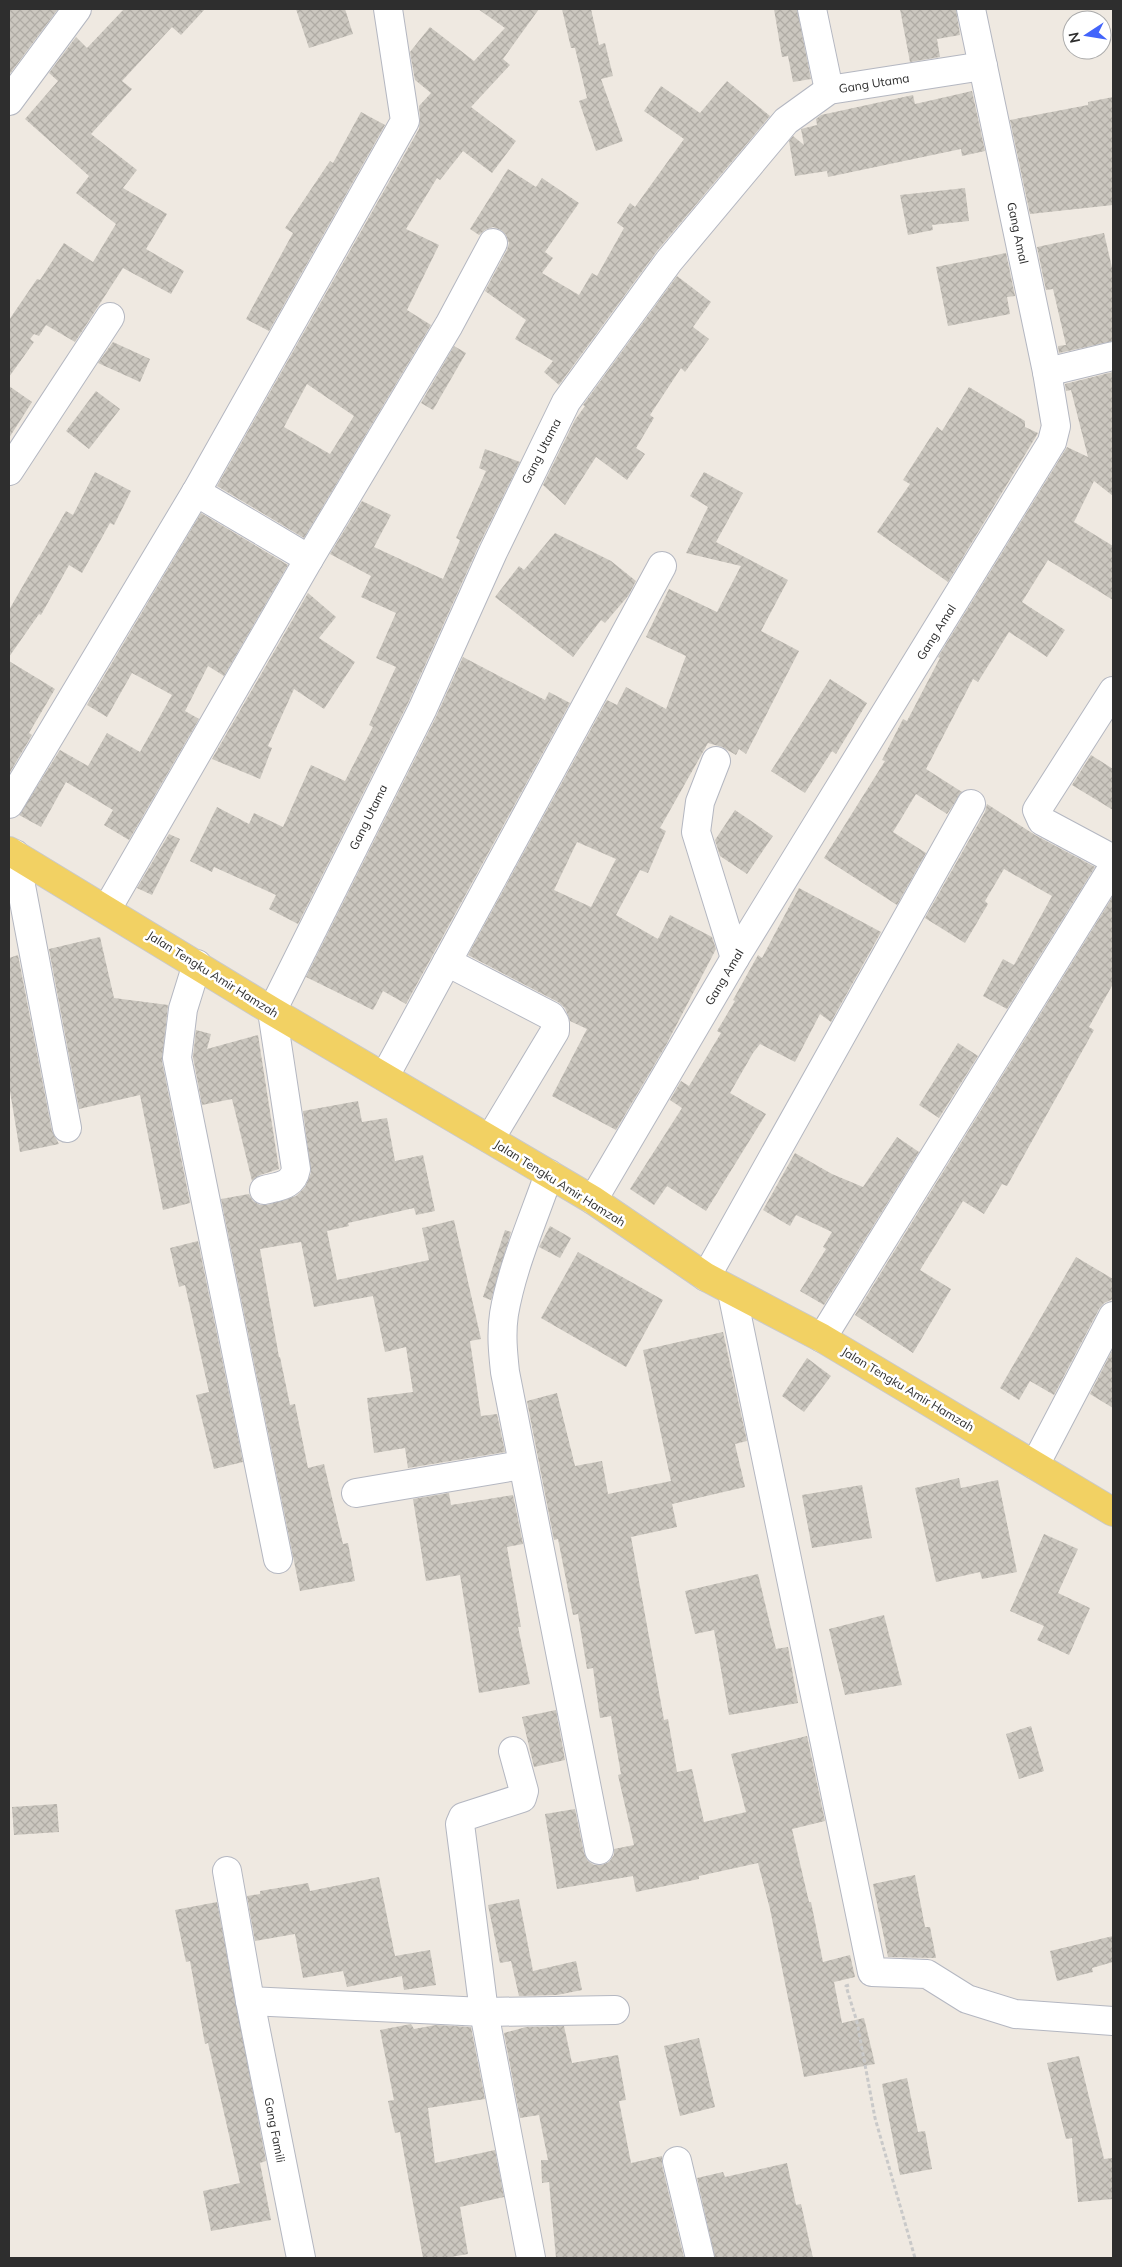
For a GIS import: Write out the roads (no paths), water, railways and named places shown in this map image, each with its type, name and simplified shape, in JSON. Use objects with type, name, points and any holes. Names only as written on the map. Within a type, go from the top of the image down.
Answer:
[{"type":"main road","name":"Jalan Tengku Amir Hamzah","points":[[12,852],[272,1011],[593,1200],[706,1277],[822,1338],[1113,1512]]},
{"type":"street","points":[[9,101],[76,9]]},
{"type":"street","points":[[9,804],[196,492],[405,121],[388,9]]},
{"type":"street","points":[[812,9],[829,90]]},
{"type":"street","name":"Gang Amal","points":[[593,1200],[735,958],[1048,449],[1056,426],[1048,372],[971,9]]},
{"type":"street","name":"Gang Utama","points":[[272,1011],[422,710],[492,552],[566,402],[669,261],[786,121],[829,90],[983,66]]},
{"type":"street","points":[[107,909],[309,559],[449,325],[493,243]]},
{"type":"street","points":[[9,471],[110,317]]},
{"type":"street","points":[[1048,372],[1113,356]]},
{"type":"street","points":[[196,492],[309,559]]},
{"type":"street","points":[[385,1076],[662,566]]},
{"type":"street","points":[[1113,691],[1037,810],[1042,822],[1113,859]]},
{"type":"street","points":[[716,761],[700,802],[696,832],[735,958]]},
{"type":"street","points":[[706,1277],[971,804]]},
{"type":"street","points":[[12,852],[67,1128]]},
{"type":"street","points":[[822,1338],[1113,867]]},
{"type":"street","points":[[447,962],[551,1016],[555,1023],[554,1031],[490,1139]]},
{"type":"street","points":[[197,964],[182,1009],[176,1058],[278,1559]]},
{"type":"street","points":[[264,1190],[289,1183],[295,1178],[296,1169],[272,1011]]},
{"type":"street","points":[[549,1174],[511,1285],[502,1334],[505,1372],[522,1465],[599,1850]]},
{"type":"street","points":[[732,1292],[872,1972],[927,1974],[967,1999],[1015,2014],[1113,2021]]},
{"type":"street","points":[[1035,1465],[1113,1316]]},
{"type":"street","points":[[356,1493],[522,1465]]},
{"type":"street","points":[[513,1751],[524,1791],[522,1798],[463,1817],[460,1824],[484,2012],[532,2258]]},
{"type":"street","name":"Gang Famili","points":[[227,1871],[250,2001],[301,2258]]},
{"type":"street","points":[[250,2001],[484,2012],[615,2010]]},
{"type":"street","points":[[677,2161],[700,2258]]}]
